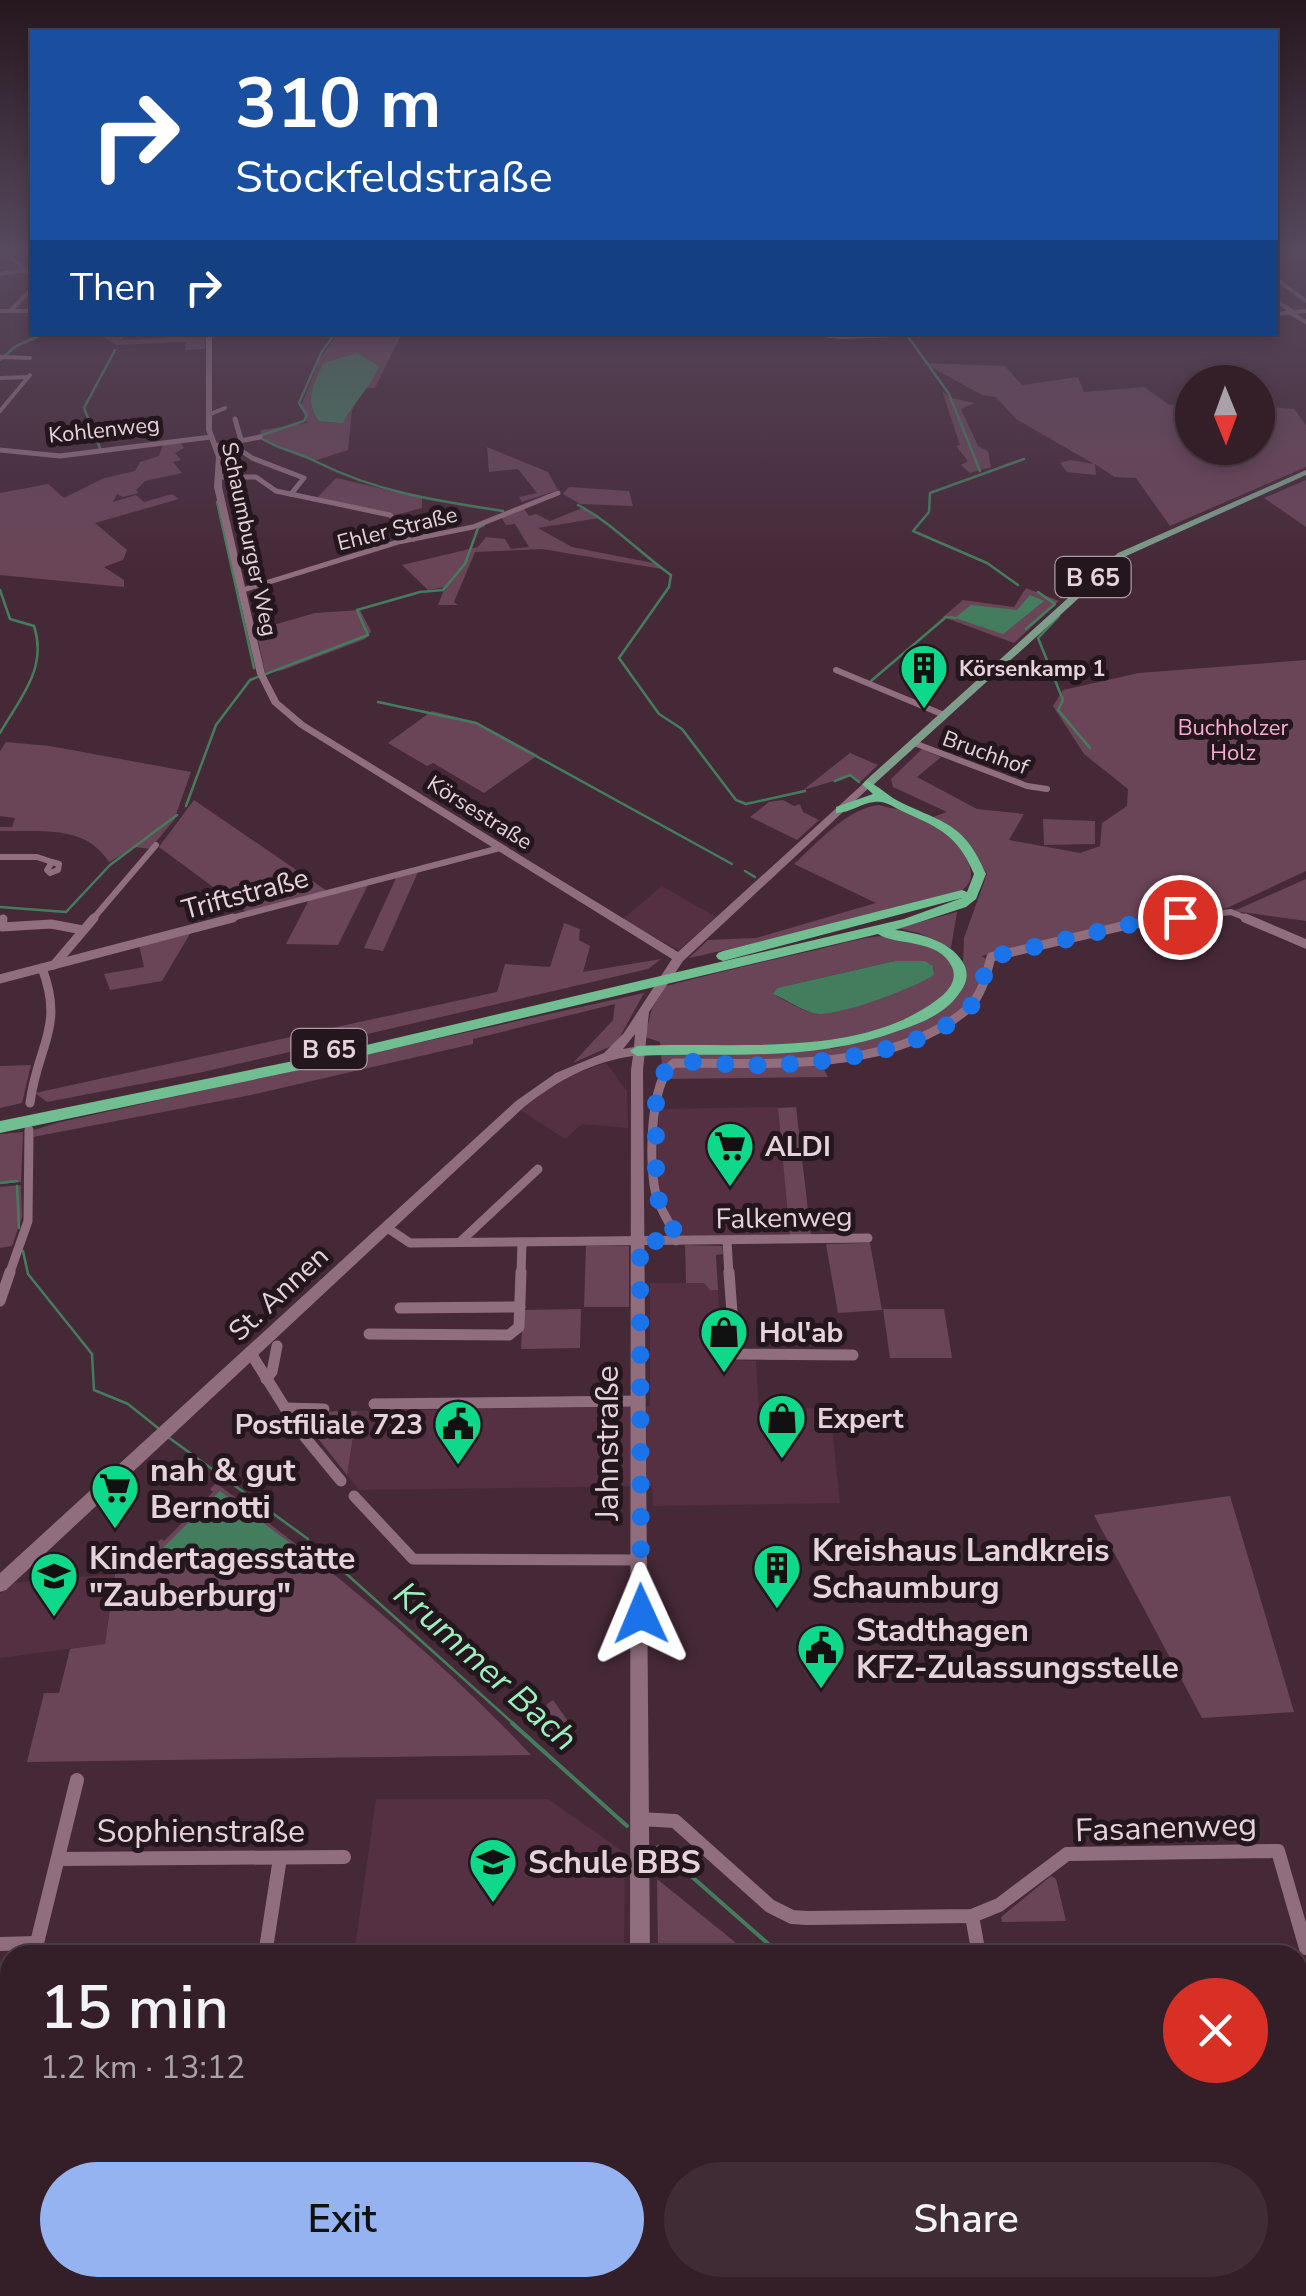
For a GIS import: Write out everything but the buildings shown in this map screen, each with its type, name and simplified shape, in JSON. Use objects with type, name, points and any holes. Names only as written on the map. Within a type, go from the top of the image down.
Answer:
[{"type":"highway","points":[[868,784],[954,833],[977,864],[978,885]]},
{"type":"highway","points":[[840,810],[870,798],[889,799]]},
{"type":"highway","name":"B 65","points":[[0,1126],[223,1082],[831,942],[947,912],[970,899],[978,885]]},
{"type":"highway","name":"B 65","points":[[0,1117],[221,1073],[655,972],[682,962],[944,902],[978,885]]},
{"type":"highway","points":[[637,1051],[758,1052],[829,1046],[897,1027],[932,1010],[958,987],[959,966],[936,944],[918,936],[877,934],[831,942]]},
{"type":"main road","name":"B 65","points":[[944,715],[1104,567],[1145,542],[1306,472]]},
{"type":"main road","name":"St. Annen","points":[[868,784],[944,715]]},
{"type":"street","name":"Schaumburger Weg","points":[[209,355],[211,437],[220,462],[218,477],[267,690]]},
{"type":"street","points":[[2,357],[30,358]]},
{"type":"street","points":[[0,378],[29,376],[0,411]]},
{"type":"street","points":[[208,415],[226,408]]},
{"type":"street","points":[[236,418],[241,440]]},
{"type":"street","name":"Kohlenweg","points":[[0,450],[60,456],[211,437]]},
{"type":"street","points":[[215,446],[260,437]]},
{"type":"street","points":[[230,443],[252,458],[304,478],[291,494]]},
{"type":"street","points":[[218,477],[256,476],[271,490],[395,516],[414,538]]},
{"type":"street","name":"Ehler Straße","points":[[242,590],[414,538],[468,528],[558,494]]},
{"type":"street","points":[[836,670],[944,715]]},
{"type":"street","name":"Körsestraße","points":[[267,690],[302,725],[682,962]]},
{"type":"street","name":"Bruchhof","points":[[914,743],[1043,789]]},
{"type":"street","name":"St. Annen","points":[[604,1057],[625,1042],[644,1008],[682,962],[868,784]]},
{"type":"street","points":[[54,965],[156,845]]},
{"type":"street","name":"Triftstraße","points":[[0,979],[500,848]]},
{"type":"street","points":[[0,857],[52,861]]},
{"type":"street","points":[[676,1241],[672,1221],[658,1200],[655,1178],[658,1082],[674,1063],[788,1064],[873,1052],[938,1028],[968,1010],[984,985],[991,957],[1127,925],[1230,912],[1306,944]]},
{"type":"street","points":[[3,919],[2,927],[52,924],[83,930]]},
{"type":"street","points":[[30,1103],[34,1067],[48,1034],[53,998],[42,968]]},
{"type":"street","name":"St. Annen","points":[[0,1584],[534,1093],[563,1073],[604,1057],[637,1051],[644,1008]]},
{"type":"street","name":"Jahnstraße","points":[[637,1051],[640,1945]]},
{"type":"street","points":[[0,1301],[28,1221],[29,1130]]},
{"type":"street","points":[[460,1242],[538,1169]]},
{"type":"street","name":"Falkenweg","points":[[386,1227],[410,1243],[868,1238]]},
{"type":"street","points":[[727,1241],[735,1354],[853,1355]]},
{"type":"street","points":[[369,1334],[509,1335],[519,1327],[522,1242]]},
{"type":"street","points":[[400,1308],[520,1307]]},
{"type":"street","points":[[266,1379],[272,1372],[277,1346]]},
{"type":"street","points":[[250,1352],[298,1430],[341,1480]]},
{"type":"street","points":[[374,1404],[640,1401]]},
{"type":"street","points":[[286,1408],[324,1408]]},
{"type":"street","points":[[354,1496],[414,1559],[640,1560]]},
{"type":"street","points":[[37,1945],[77,1780]]},
{"type":"street","name":"Fasanenweg","points":[[640,1820],[675,1821],[770,1906],[792,1917],[972,1916],[999,1905],[1067,1854],[1278,1851],[1305,1945]]},
{"type":"street","name":"Sophienstraße","points":[[58,1859],[344,1857]]},
{"type":"street","points":[[266,1945],[280,1858]]},
{"type":"street","points":[[972,1916],[976,1945]]},
{"type":"shaded area","points":[[361,355],[379,366],[343,423],[319,421],[314,413],[311,399],[323,363]]},
{"type":"shaded area","points":[[1030,595],[1044,601],[1003,634],[955,618],[971,605],[1017,610]]},
{"type":"shaded area","points":[[662,886],[716,917],[679,950],[622,920]]},
{"type":"shaded area","points":[[895,961],[925,961],[933,966],[934,975],[880,999],[823,1014],[804,1010],[773,994],[777,988]]},
{"type":"shaded area","points":[[606,1063],[627,1091],[628,1128],[582,1124],[565,1139],[520,1110],[536,1095],[579,1072]]},
{"type":"shaded area","points":[[778,1107],[790,1237],[682,1237],[657,1190],[659,1109]]},
{"type":"shaded area","points":[[650,1283],[704,1283],[710,1290],[718,1290],[723,1360],[756,1361],[759,1409],[830,1408],[840,1503],[653,1506],[652,1486],[359,1490],[347,1475],[357,1411],[650,1406]]},
{"type":"shaded area","points":[[220,1491],[297,1548],[143,1568]]},
{"type":"shaded area","name":"Kindertagesstätte \"Zauberburg\"","points":[[115,1574],[105,1644],[0,1658],[0,1594],[11,1583]]},
{"type":"shaded area","name":"Schule BBS","points":[[376,1799],[548,1799],[625,1853],[624,1945],[355,1945]]},
{"type":"green space","points":[[391,355],[375,388],[365,388],[352,410],[348,450],[317,460],[271,445],[260,435],[261,430],[307,423],[301,406],[320,358]]},
{"type":"green space","points":[[924,363],[1005,366],[1022,385],[1078,377],[1084,392],[1144,387],[1175,405],[1175,465],[1275,465],[1275,407],[1294,409],[1306,425],[1306,467],[1170,526],[1136,478],[1115,477],[1095,464],[1096,475],[1067,472],[1060,463],[1070,460],[1094,464],[1016,419],[996,397],[982,395]]},
{"type":"green space","points":[[942,391],[952,398],[975,403],[961,409],[978,446],[988,451],[991,467],[970,473],[961,465],[968,461],[956,446],[960,445]]},
{"type":"green space","points":[[179,440],[184,448],[175,453],[181,460],[173,462],[182,473],[145,481],[136,490],[138,493],[123,497],[117,494],[113,502],[136,495],[144,502],[172,494],[179,499],[95,523],[127,550],[123,560],[104,567],[124,580],[124,587],[0,575],[0,493],[48,484],[64,498],[104,478],[135,471],[140,462],[159,456],[164,442]]},
{"type":"green space","points":[[487,447],[548,472],[558,490],[522,502],[519,497],[537,493],[518,469],[489,472]]},
{"type":"green space","points":[[336,478],[422,498],[422,508],[396,515],[317,498]]},
{"type":"green space","points":[[1306,480],[1306,527],[1264,498]]},
{"type":"green space","points":[[569,487],[629,491],[633,506],[580,504],[563,494]]},
{"type":"green space","points":[[522,506],[529,516],[536,514],[550,521],[582,508],[599,518],[538,528],[572,547],[653,563],[662,569],[542,549],[475,552],[454,602],[458,605],[438,605],[445,587],[428,590],[402,565],[478,547],[486,537],[505,539],[511,549],[529,547],[515,524],[506,525],[501,517]]},
{"type":"green space","points":[[1026,588],[1059,601],[1014,643],[943,617],[963,600],[1014,607]]},
{"type":"green space","points":[[360,610],[371,631],[365,639],[265,673],[256,630],[315,613]]},
{"type":"green space","name":"Buchholzer Holz","points":[[1306,660],[1306,871],[1227,908],[1136,921],[981,956],[991,961],[984,988],[971,1009],[951,1026],[902,1047],[822,1065],[828,1077],[663,1079],[660,1042],[645,1037],[652,1008],[666,986],[858,940],[900,936],[927,942],[944,953],[955,975],[950,991],[914,1016],[829,1043],[831,1049],[903,1030],[950,1002],[962,989],[964,938],[987,874],[965,839],[933,817],[947,812],[893,787],[891,779],[922,749],[941,757],[917,777],[977,809],[1024,814],[1009,840],[1080,853],[1100,846],[1102,823],[1127,806],[1128,789],[1084,754],[1053,706],[1063,690],[1139,673]],"holes":[[[895,961],[925,961],[933,966],[934,975],[880,999],[834,1012],[810,1012],[773,994],[777,988]]]},
{"type":"green space","points":[[432,711],[477,722],[538,755],[484,793],[433,763],[427,766],[388,743]]},
{"type":"green space","points":[[6,742],[50,746],[191,772],[174,820],[150,849],[135,847],[109,862],[88,841],[75,836],[46,831],[0,831],[0,827],[12,827],[15,818],[0,816],[0,751]]},
{"type":"green space","points":[[850,753],[878,765],[859,783],[851,776],[803,790]]},
{"type":"green space","points":[[194,800],[327,891],[247,912],[159,847]]},
{"type":"green space","points":[[783,800],[794,806],[800,804],[803,812],[819,820],[797,840],[750,817],[769,802]]},
{"type":"green space","points":[[879,805],[919,815],[945,833],[966,858],[971,871],[969,882],[959,892],[926,904],[689,958],[708,940],[756,938],[876,903],[794,864],[843,820]]},
{"type":"green space","points":[[1043,819],[1095,821],[1095,844],[1044,845]]},
{"type":"green space","points":[[418,872],[383,951],[364,948],[396,878]]},
{"type":"green space","points":[[1306,879],[1306,921],[1234,911]]},
{"type":"green space","points":[[368,885],[338,945],[286,944],[309,900]]},
{"type":"green space","points":[[957,912],[951,948],[897,928]]},
{"type":"green space","points":[[564,923],[580,929],[579,940],[590,946],[583,972],[661,959],[648,969],[203,1072],[47,1102],[35,1093],[497,992],[505,964],[550,967]]},
{"type":"green space","points":[[191,932],[162,981],[110,990],[104,974],[144,967],[139,945]]},
{"type":"green space","points":[[644,993],[616,1044],[573,1063],[613,1020],[615,1004],[473,1039],[473,1044],[246,1096],[33,1137],[34,1130],[56,1123]]},
{"type":"green space","points":[[31,1065],[22,1103],[0,1108],[0,1066]]},
{"type":"green space","points":[[796,1107],[811,1236],[790,1237],[778,1108]]},
{"type":"green space","points":[[23,1132],[21,1182],[0,1184],[0,1134]]},
{"type":"green space","points":[[21,1185],[22,1217],[12,1246],[0,1248],[0,1187]]},
{"type":"green space","points":[[870,1243],[882,1310],[838,1313],[826,1244]]},
{"type":"green space","points":[[685,1245],[722,1246],[723,1254],[716,1255],[718,1290],[710,1290],[704,1283],[686,1283]]},
{"type":"green space","points":[[586,1246],[629,1246],[629,1307],[584,1307]]},
{"type":"green space","points":[[581,1309],[580,1348],[521,1349],[523,1310]]},
{"type":"green space","points":[[883,1309],[944,1309],[952,1358],[890,1358]]},
{"type":"green space","points":[[357,1411],[347,1475],[297,1412]]},
{"type":"green space","points":[[216,1483],[380,1612],[531,1755],[27,1762],[44,1693],[59,1693],[70,1649],[105,1644],[115,1574],[128,1572],[161,1539],[164,1541],[213,1492],[210,1489]]},
{"type":"green space","points":[[1230,1496],[1294,1712],[1202,1718],[1094,1515]]},
{"type":"green space","points":[[553,1700],[570,1724],[550,1742],[525,1720]]},
{"type":"green space","points":[[1051,1876],[1056,1879],[1066,1921],[1002,1922],[1001,1917]]},
{"type":"green space","points":[[657,1879],[739,1945],[658,1945]]},
{"type":"waterway","points":[[0,360],[6,355]]},
{"type":"waterway","points":[[100,448],[84,408],[112,355]]},
{"type":"waterway","points":[[259,436],[304,421],[307,415],[299,403],[320,355]]},
{"type":"waterway","points":[[921,355],[949,394],[980,471]]},
{"type":"waterway","points":[[261,438],[385,488],[503,511]]},
{"type":"waterway","points":[[1018,585],[987,563],[913,531],[929,512],[930,493],[1024,459]]},
{"type":"waterway","points":[[217,502],[254,668]]},
{"type":"waterway","points":[[578,505],[671,575],[669,587],[619,658],[659,714],[682,729],[736,800],[746,804],[805,791]]},
{"type":"waterway","points":[[186,806],[216,725],[250,680],[368,635],[357,610],[420,592],[443,590],[465,564],[478,528],[484,525]]},
{"type":"waterway","name":"Krummer Bach","points":[[0,590],[10,619],[34,626],[37,641],[30,682],[0,733]]},
{"type":"waterway","points":[[1026,629],[1055,604],[1038,592]]},
{"type":"waterway","points":[[1059,616],[1038,638],[1063,700],[1058,710],[1090,748]]},
{"type":"waterway","points":[[871,681],[946,617],[956,618]]},
{"type":"waterway","points":[[378,702],[476,723],[732,864]]},
{"type":"waterway","points":[[835,781],[850,775],[859,782]]},
{"type":"waterway","points":[[0,907],[66,912],[110,865],[177,815]]},
{"type":"waterway","points":[[745,871],[755,877]]},
{"type":"waterway","name":"Krummer Bach","points":[[0,1183],[17,1181]]},
{"type":"waterway","name":"Krummer Bach","points":[[17,1186],[19,1228]]},
{"type":"waterway","name":"Krummer Bach","points":[[23,1251],[28,1274],[92,1354],[94,1390],[128,1404],[158,1428]]},
{"type":"waterway","name":"Krummer Bach","points":[[168,1437],[308,1539]]},
{"type":"waterway","name":"Krummer Bach","points":[[312,1543],[515,1725]]},
{"type":"waterway","name":"Krummer Bach","points":[[512,1723],[627,1826]]},
{"type":"waterway","name":"Krummer Bach","points":[[658,1847],[770,1945]]},
{"type":"place","name":"Körsenkamp 1","points":[[924,710]]},
{"type":"place","name":"ALDI","points":[[730,1188]]},
{"type":"place","name":"Hol'ab","points":[[724,1374]]},
{"type":"place","name":"Expert","points":[[782,1460]]},
{"type":"place","name":"Postfiliale 723","points":[[458,1466]]},
{"type":"place","name":"nah & gut Bernotti","points":[[115,1530]]},
{"type":"place","name":"Kreishaus Landkreis Schaumburg","points":[[777,1610]]},
{"type":"place","name":"Kindertagesstätte \"Zauberburg\"","points":[[54,1618]]},
{"type":"place","name":"Stadthagen KFZ-Zulassungsstelle","points":[[821,1690]]},
{"type":"place","name":"Schule BBS","points":[[493,1904]]},
{"type":"route","points":[[641,1614],[640,1241],[676,1241],[672,1221],[658,1200],[656,1189],[656,1098],[658,1082],[666,1068],[684,1062],[816,1062],[873,1052],[938,1028],[968,1010],[984,985],[991,957],[1127,925],[1180,917]]}]
